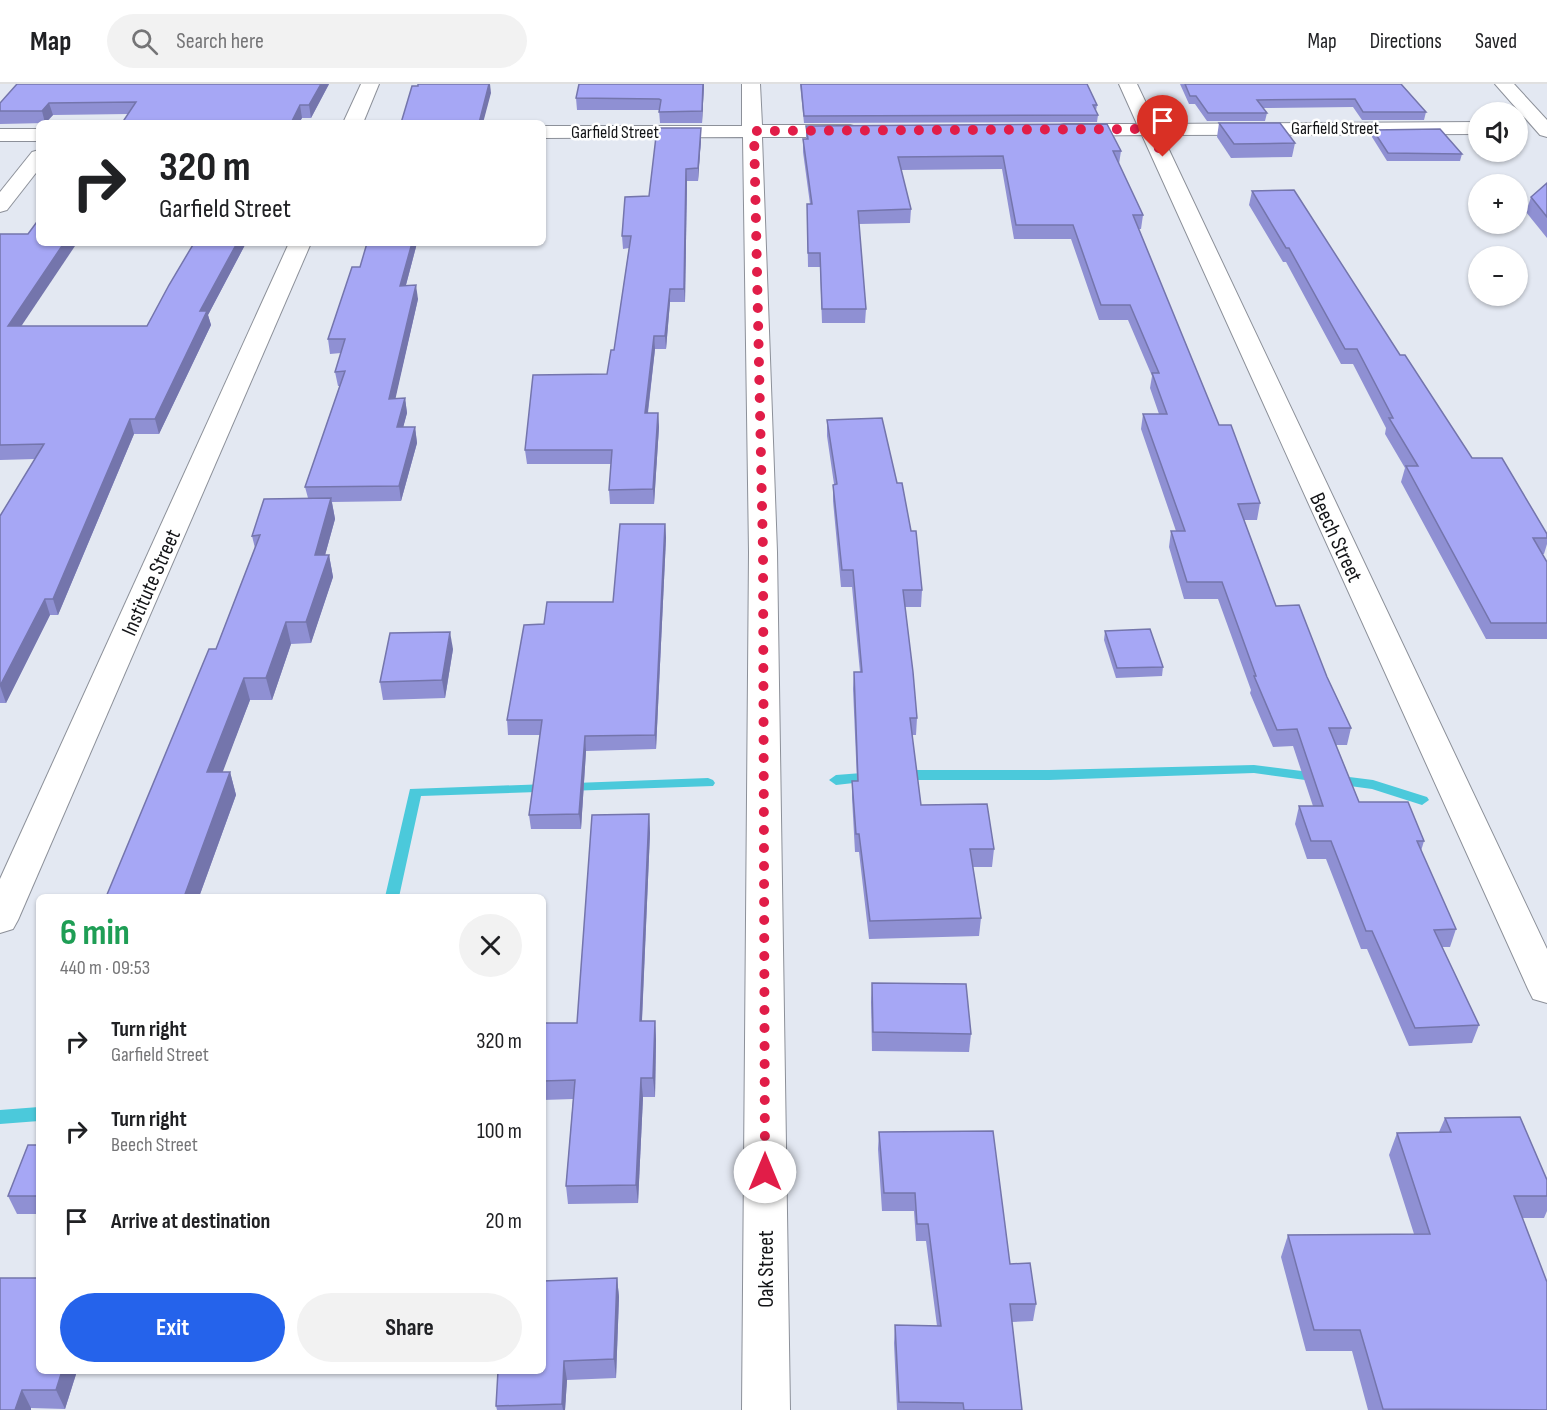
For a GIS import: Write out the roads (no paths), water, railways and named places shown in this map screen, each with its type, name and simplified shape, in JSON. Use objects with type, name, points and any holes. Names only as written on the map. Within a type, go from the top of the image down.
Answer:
[{"type":"street","points":[[354,120],[370,84]]},
{"type":"street","name":"Oak Street","points":[[751,84],[754,131],[763,564],[766,1410]]},
{"type":"street","name":"Beech Street","points":[[1128,84],[1547,989]]},
{"type":"street","points":[[1504,84],[1546,129]]},
{"type":"street","name":"Garfield Street","points":[[1047,130],[1468,128]]},
{"type":"street","points":[[1528,128],[1546,129]]},
{"type":"street","name":"Garfield Street","points":[[546,132],[869,131]]},
{"type":"street","points":[[0,135],[36,135]]},
{"type":"street","points":[[0,206],[36,160]]},
{"type":"street","name":"Institute Street","points":[[0,920],[299,246]]},
{"type":"waterway","points":[[900,775],[1049,775],[1254,769],[1373,785],[1422,800]]},
{"type":"waterway","points":[[836,780],[875,777]]},
{"type":"waterway","points":[[393,894],[415,792],[708,783]]},
{"type":"waterway","points":[[0,1117],[36,1114]]}]
